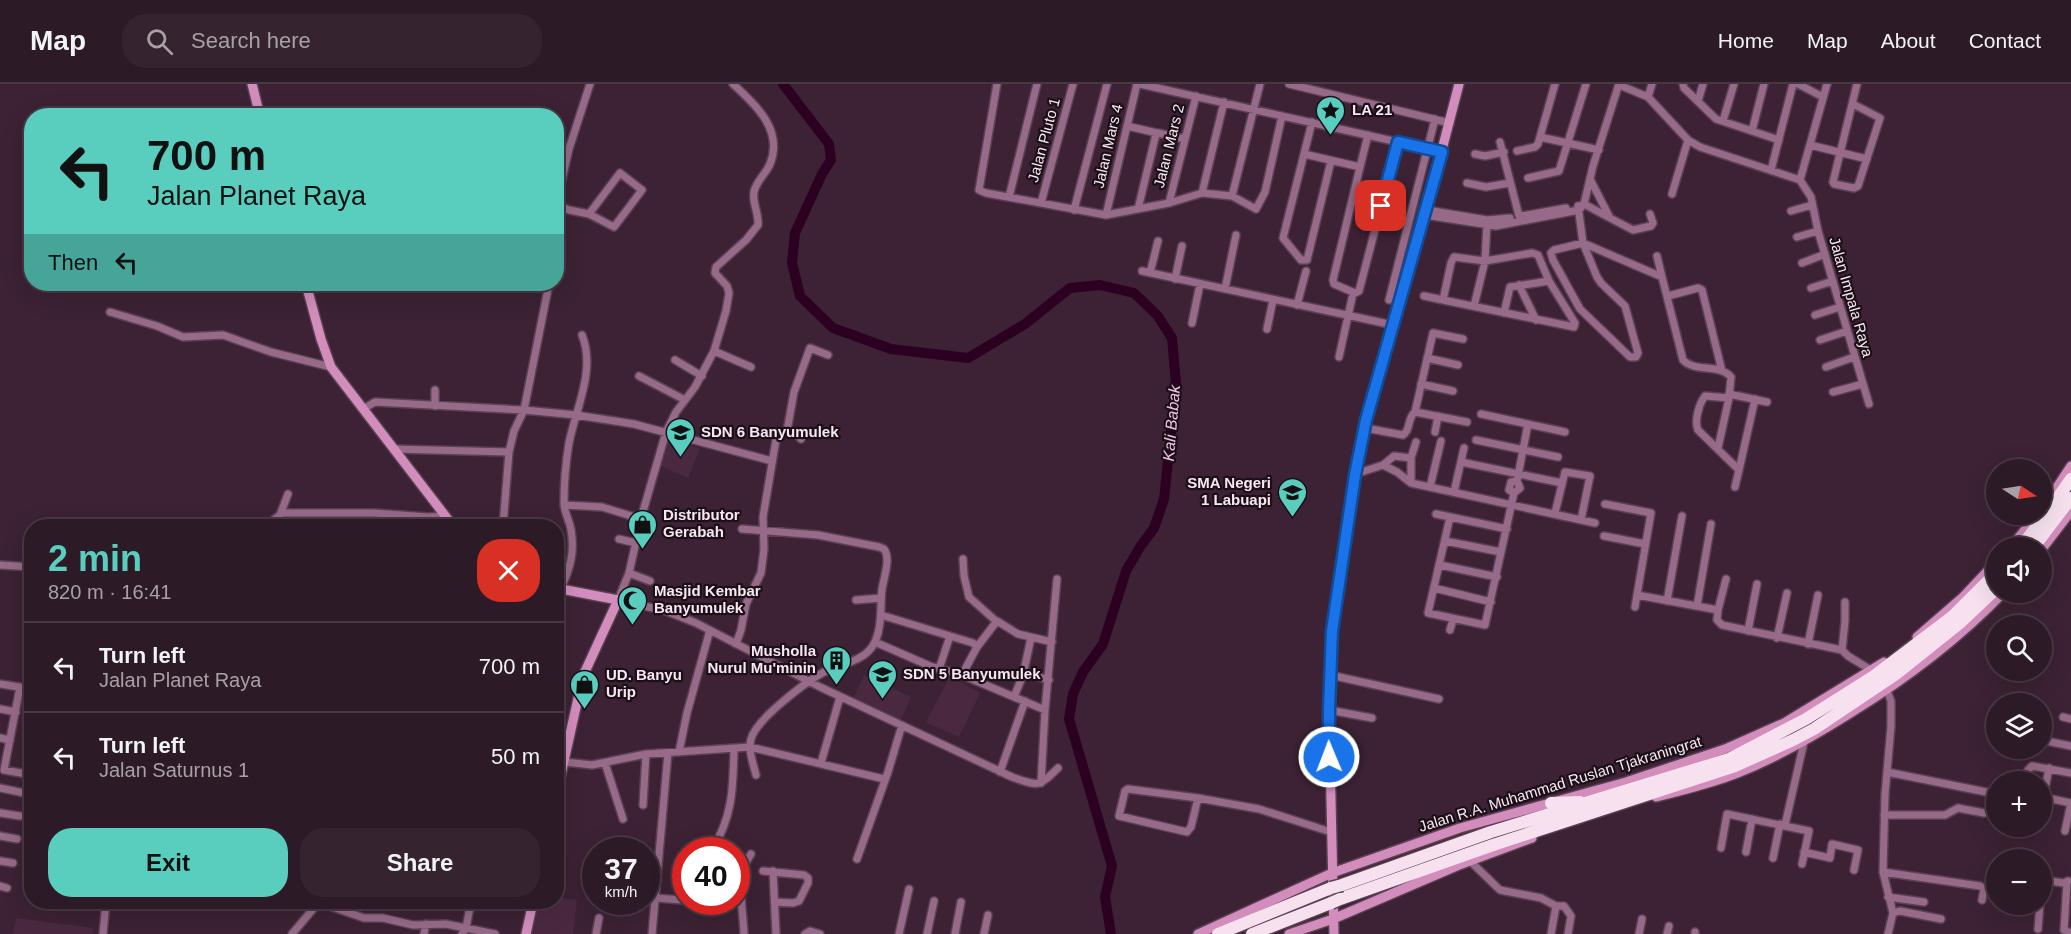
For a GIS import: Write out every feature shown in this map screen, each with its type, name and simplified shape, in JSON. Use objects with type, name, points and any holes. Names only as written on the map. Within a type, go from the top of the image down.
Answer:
[{"type":"highway","points":[[2029,537],[2071,479]]},
{"type":"highway","points":[[2041,537],[2071,498]]},
{"type":"highway","name":"Jalan R.A. Muhammad Ruslan Tjakraningrat","points":[[1252,934],[1335,901],[1594,807],[1613,796],[1729,759],[1806,719],[1874,676],[1953,616],[1986,583]]},
{"type":"highway","name":"Jalan R.A. Muhammad Ruslan Tjakraningrat","points":[[1218,934],[1337,887],[1491,832],[1627,801],[1736,766],[1814,729],[1896,674],[1961,622],[1986,598]]},
{"type":"highway","points":[[1613,796],[1626,782]]},
{"type":"highway","points":[[1627,801],[1646,800]]},
{"type":"highway","points":[[1551,803],[1594,807]]},
{"type":"highway","points":[[1579,821],[1594,807]]},
{"type":"street","points":[[252,84],[258,108]]},
{"type":"street","points":[[564,168],[590,84]]},
{"type":"street","points":[[564,766],[583,676],[630,573],[641,519],[666,432],[702,376],[714,351],[726,312],[729,293],[727,286],[715,270],[719,263],[746,240],[758,225],[754,192],[771,163],[774,140],[770,124],[733,84]]},
{"type":"street","points":[[997,84],[979,188],[981,191],[1106,215],[1202,193],[1232,196],[1256,209],[1265,192],[1282,116]]},
{"type":"street","points":[[1009,197],[1037,84]]},
{"type":"street","name":"Jalan Pluto 1","points":[[1041,203],[1072,84]]},
{"type":"street","points":[[1074,210],[1107,84]]},
{"type":"street","points":[[1138,84],[1442,152]]},
{"type":"street","name":"Jalan Mars 4","points":[[1106,215],[1138,84]]},
{"type":"street","points":[[1232,196],[1260,84]]},
{"type":"street","points":[[1289,84],[1309,86],[1450,123]]},
{"type":"street","points":[[1334,934],[1329,710],[1332,631],[1355,474],[1365,428],[1426,212],[1459,84]]},
{"type":"street","points":[[1517,151],[1535,147],[1555,84]]},
{"type":"street","points":[[1528,178],[1559,171],[1586,84]]},
{"type":"street","points":[[1662,278],[1583,243],[1554,250],[1551,253],[1580,309],[1629,357],[1633,358],[1638,353],[1628,311],[1622,302],[1599,281],[1583,243],[1580,207],[1619,84],[1648,97],[1688,140],[1700,147],[1800,180],[1827,84]]},
{"type":"street","points":[[1648,97],[1652,84]]},
{"type":"street","points":[[1683,84],[1683,88],[1714,118],[1779,140]]},
{"type":"street","points":[[1698,101],[1703,84]]},
{"type":"street","points":[[1723,121],[1734,84]]},
{"type":"street","points":[[1752,131],[1764,84]]},
{"type":"street","points":[[1771,170],[1796,84],[1823,97]]},
{"type":"street","points":[[1853,104],[1880,118],[1857,187],[1854,188],[1834,184],[1833,181],[1857,86]]},
{"type":"street","name":"Jalan Mars 2","points":[[1169,202],[1196,96]]},
{"type":"street","points":[[1202,193],[1224,102]]},
{"type":"street","points":[[1389,300],[1435,119]]},
{"type":"street","points":[[1312,122],[1283,235],[1284,241],[1301,260],[1307,260],[1332,161]]},
{"type":"street","points":[[1127,126],[1185,140]]},
{"type":"street","points":[[1138,209],[1157,133]]},
{"type":"street","points":[[1368,135],[1333,280],[1334,284],[1355,293],[1359,291],[1398,142]]},
{"type":"street","points":[[1540,137],[1599,150]]},
{"type":"street","points":[[1672,194],[1688,140]]},
{"type":"street","points":[[1500,142],[1520,216]]},
{"type":"street","points":[[1810,145],[1867,159]]},
{"type":"street","points":[[1475,154],[1485,156],[1504,152]]},
{"type":"street","points":[[1304,154],[1360,167]]},
{"type":"street","points":[[564,208],[589,214],[614,227],[642,190],[620,173],[589,214]]},
{"type":"street","points":[[1590,179],[1610,218]]},
{"type":"street","name":"Jalan Impala Raya","points":[[1800,180],[1812,201],[1818,231],[1869,404]]},
{"type":"street","points":[[1467,183],[1486,187],[1510,183]]},
{"type":"street","points":[[1791,211],[1812,201]]},
{"type":"street","points":[[1487,223],[1580,207],[1636,230],[1651,226],[1653,223],[1650,214]]},
{"type":"street","points":[[1426,212],[1496,226],[1538,214]]},
{"type":"street","points":[[1474,306],[1485,261],[1487,223]]},
{"type":"street","points":[[1797,237],[1818,231]]},
{"type":"street","points":[[1225,289],[1236,235]]},
{"type":"street","points":[[1158,241],[1146,272],[1393,325]]},
{"type":"street","points":[[1175,279],[1182,246]]},
{"type":"street","points":[[1424,296],[1569,327],[1575,325],[1535,253],[1485,261],[1453,257],[1443,300]]},
{"type":"street","points":[[1802,263],[1825,254]]},
{"type":"street","points":[[1657,256],[1685,363],[1722,371],[1731,377],[1718,448]]},
{"type":"street","points":[[1297,305],[1306,271]]},
{"type":"street","points":[[1504,313],[1511,286],[1549,281]]},
{"type":"street","points":[[1811,288],[1833,281]]},
{"type":"street","points":[[1192,323],[1200,284]]},
{"type":"street","points":[[1519,285],[1536,320]]},
{"type":"street","points":[[1668,296],[1698,288],[1702,290],[1722,371]]},
{"type":"street","points":[[308,291],[331,367],[447,519]]},
{"type":"street","points":[[504,519],[509,452],[514,431],[524,410],[548,291]]},
{"type":"street","points":[[1339,357],[1352,298]]},
{"type":"street","points":[[1267,329],[1273,300]]},
{"type":"street","points":[[1815,315],[1840,307]]},
{"type":"street","points":[[110,312],[157,326],[183,337],[223,335],[271,352],[331,367]]},
{"type":"street","points":[[1820,340],[1847,331]]},
{"type":"street","points":[[1365,428],[1403,435],[1407,431],[1410,417],[1415,412],[1433,333],[1463,339]]},
{"type":"street","points":[[564,579],[570,569],[573,551],[571,530],[564,505],[569,444],[587,363],[586,345],[582,335]]},
{"type":"street","points":[[787,431],[795,392],[810,348],[828,355]]},
{"type":"street","points":[[714,351],[751,367]]},
{"type":"street","points":[[1826,367],[1854,357]]},
{"type":"street","points":[[1427,358],[1458,365]]},
{"type":"street","points":[[675,360],[702,376]]},
{"type":"street","points":[[639,376],[685,400]]},
{"type":"street","points":[[1421,384],[1453,391]]},
{"type":"street","points":[[1833,392],[1863,384]]},
{"type":"street","points":[[435,390],[435,406]]},
{"type":"street","points":[[1739,471],[1718,448],[1699,432],[1696,425],[1704,396],[1729,396],[1767,402]]},
{"type":"street","points":[[1735,487],[1755,399]]},
{"type":"street","points":[[360,405],[375,402],[575,415],[633,424],[772,460]]},
{"type":"street","points":[[1415,412],[1467,422]]},
{"type":"street","points":[[1481,414],[1565,432]]},
{"type":"street","points":[[1435,432],[1438,416]]},
{"type":"street","points":[[1450,517],[1428,613],[1485,626],[1514,493],[1520,488],[1517,478],[1528,424]]},
{"type":"street","points":[[736,644],[746,604],[761,573],[764,507],[777,437],[781,432],[787,431],[795,433],[801,439]]},
{"type":"street","points":[[1476,440],[1558,457]]},
{"type":"street","points":[[1430,487],[1441,441]]},
{"type":"street","points":[[1411,483],[1411,458],[1416,442]]},
{"type":"street","points":[[1454,492],[1464,448]]},
{"type":"street","points":[[393,449],[509,452]]},
{"type":"street","points":[[1355,474],[1383,465],[1394,456],[1411,458]]},
{"type":"street","points":[[1461,462],[1517,478],[1562,483]]},
{"type":"street","points":[[1383,465],[1411,483],[1554,513],[1595,524]]},
{"type":"street","points":[[2052,495],[2071,466]]},
{"type":"street","points":[[1554,513],[1565,472],[1590,476],[1581,520]]},
{"type":"street","points":[[276,519],[288,494]]},
{"type":"street","points":[[1605,504],[1650,513],[1635,607]]},
{"type":"street","points":[[564,505],[602,507],[641,519]]},
{"type":"street","points":[[2051,537],[2071,511]]},
{"type":"street","points":[[281,513],[445,516]]},
{"type":"street","points":[[1436,514],[1507,529]]},
{"type":"street","points":[[1667,601],[1682,516]]},
{"type":"street","points":[[1697,606],[1711,524]]},
{"type":"street","points":[[2019,537],[2028,525]]},
{"type":"street","points":[[742,530],[818,535],[884,549],[888,555],[881,598],[881,615],[875,642],[858,659],[825,672],[809,682],[759,723],[751,737],[750,747],[756,775]]},
{"type":"street","points":[[1604,537],[1646,544]]},
{"type":"street","points":[[619,538],[636,543]]},
{"type":"street","points":[[1445,541],[1501,552]]},
{"type":"street","points":[[963,559],[969,597],[996,621],[1018,634],[1052,642]]},
{"type":"street","points":[[0,565],[24,566]]},
{"type":"street","points":[[1440,565],[1497,577]]},
{"type":"street","name":"Jalan R.A. Muhammad Ruslan Tjakraningrat","points":[[1198,934],[1332,873],[1460,828],[1626,782],[1725,749],[1784,723],[1871,670],[1915,639],[1986,572]]},
{"type":"street","points":[[630,573],[650,581]]},
{"type":"street","points":[[1041,783],[1057,579]]},
{"type":"street","points":[[1726,579],[1718,610],[1718,623],[1722,626],[1842,650],[1871,670]]},
{"type":"street","points":[[1748,631],[1757,584]]},
{"type":"street","points":[[1434,588],[1491,602]]},
{"type":"street","points":[[564,589],[666,611],[710,630],[809,682],[1000,772],[1028,782],[1041,783],[1058,768]]},
{"type":"street","points":[[1777,638],[1787,593]]},
{"type":"street","points":[[1637,595],[1718,610]]},
{"type":"street","points":[[1808,644],[1818,595]]},
{"type":"street","points":[[856,600],[881,598]]},
{"type":"street","points":[[1842,650],[1845,602]]},
{"type":"street","points":[[1289,934],[1334,919],[1470,861],[1579,821],[1702,785],[1781,754],[1887,691],[1961,634],[1993,603]]},
{"type":"street","points":[[881,615],[973,643],[977,647]]},
{"type":"street","points":[[1450,630],[1453,618]]},
{"type":"street","points":[[962,675],[977,647],[996,621]]},
{"type":"street","points":[[679,752],[687,713],[710,630]]},
{"type":"street","points":[[939,669],[950,636]]},
{"type":"street","points":[[1014,697],[1031,638]]},
{"type":"street","points":[[875,642],[1045,710]]},
{"type":"street","points":[[1023,672],[1049,680]]},
{"type":"street","points":[[1330,675],[1439,699]]},
{"type":"street","points":[[0,684],[24,688]]},
{"type":"street","points":[[20,687],[3,764],[4,770],[24,773]]},
{"type":"street","points":[[1887,691],[1891,700],[1891,718],[1884,815],[1883,872],[1893,913],[1888,934]]},
{"type":"street","points":[[821,763],[840,697]]},
{"type":"street","points":[[1000,772],[1025,701]]},
{"type":"street","points":[[0,709],[16,712]]},
{"type":"street","points":[[1329,710],[1371,718]]},
{"type":"street","points":[[857,859],[902,725]]},
{"type":"street","points":[[0,738],[10,740]]},
{"type":"street","points":[[1773,858],[1804,742]]},
{"type":"street","points":[[2052,742],[2071,746]]},
{"type":"street","points":[[565,762],[585,765],[646,754],[750,747],[884,779]]},
{"type":"street","points":[[720,837],[733,797],[734,749]]},
{"type":"street","points":[[660,850],[668,753]]},
{"type":"street","points":[[643,805],[646,754]]},
{"type":"street","points":[[604,763],[623,819]]},
{"type":"street","points":[[2028,771],[2032,766],[2071,773]]},
{"type":"street","points":[[1887,772],[1986,792]]},
{"type":"street","points":[[0,788],[24,793]]},
{"type":"street","points":[[1198,798],[1191,827],[1187,832],[1119,816],[1125,791],[1128,789],[1198,798],[1259,809],[1331,832]]},
{"type":"street","points":[[2052,802],[2071,803],[2065,831]]},
{"type":"street","points":[[1884,815],[1945,815],[1958,808],[1984,813]]},
{"type":"street","points":[[0,813],[20,816]]},
{"type":"street","points":[[1722,848],[1727,814],[1783,824],[1809,831],[1802,864]]},
{"type":"street","points":[[1746,852],[1752,819]]},
{"type":"street","points":[[0,836],[17,839]]},
{"type":"street","points":[[1804,852],[1830,858],[1832,844],[1858,850],[1854,870]]},
{"type":"street","points":[[0,861],[13,863]]},
{"type":"street","points":[[1470,861],[1500,890],[1541,898],[1556,906],[1564,906],[1571,916],[1568,934]]},
{"type":"street","points":[[763,870],[804,875],[808,879],[799,901],[775,902]]},
{"type":"street","points":[[773,871],[776,934]]},
{"type":"street","points":[[1883,872],[1980,886],[1984,889],[1982,900]]},
{"type":"street","points":[[2052,881],[2064,883],[2069,881],[2064,930],[2071,933]]},
{"type":"street","points":[[899,934],[909,889]]},
{"type":"street","points":[[1888,897],[1924,902]]},
{"type":"street","points":[[927,934],[934,901]]},
{"type":"street","points":[[955,934],[961,902]]},
{"type":"street","points":[[1551,934],[1556,906]]},
{"type":"street","points":[[103,934],[105,909]]},
{"type":"street","points":[[292,934],[312,909]]},
{"type":"street","points":[[338,909],[361,917],[383,918],[413,925],[446,924],[464,931],[495,934]]},
{"type":"street","points":[[464,931],[469,909]]},
{"type":"street","points":[[526,934],[531,909]]},
{"type":"street","points":[[1893,913],[1900,911],[1941,919]]},
{"type":"street","points":[[652,934],[654,915]]},
{"type":"street","points":[[741,915],[744,934]]},
{"type":"street","points":[[984,934],[988,915]]},
{"type":"street","points":[[2038,929],[2039,915]]},
{"type":"street","points":[[596,934],[600,918]]},
{"type":"street","points":[[1639,934],[1642,919]]},
{"type":"street","points":[[424,934],[426,924]]},
{"type":"street","points":[[1667,934],[1669,926]]},
{"type":"street","points":[[806,934],[810,931],[820,934]]},
{"type":"shaded area","name":"SDN 6 Banyumulek","points":[[669,440],[700,448],[688,478],[661,466]]},
{"type":"shaded area","name":"SDN 5 Banyumulek","points":[[864,675],[911,697],[899,724],[852,702]]},
{"type":"shaded area","points":[[950,676],[980,693],[959,737],[926,722]]},
{"type":"shaded area","points":[[564,898],[577,900],[573,934],[531,934],[537,909],[564,909]]},
{"type":"shaded area","points":[[16,918],[93,928],[92,934],[13,934]]},
{"type":"waterway","name":"Kali Babak","points":[[783,84],[829,144],[831,160],[822,174],[795,233],[792,263],[800,296],[833,328],[891,349],[968,358],[1025,324],[1070,288],[1100,285],[1134,293],[1157,315],[1172,338],[1176,384],[1164,499],[1154,528],[1126,571],[1103,644],[1083,672],[1073,694],[1069,719],[1112,866],[1105,897],[1111,934]]},
{"type":"place","name":"LA 21","points":[[1331,136]]},
{"type":"place","name":"SDN 6 Banyumulek","points":[[680,458]]},
{"type":"place","name":"SMA Negeri 1 Labuapi","points":[[1292,518]]},
{"type":"place","name":"Distributor Gerabah","points":[[642,550]]},
{"type":"place","name":"Masjid Kembar Banyumulek","points":[[633,626]]},
{"type":"place","name":"Musholla Nurul Mu'minin","points":[[837,686]]},
{"type":"place","name":"SDN 5 Banyumulek","points":[[882,700]]},
{"type":"place","name":"UD. Banyu Urip","points":[[585,710]]},
{"type":"route","points":[[1329,757],[1330,654],[1348,509],[1366,420],[1442,152],[1398,142],[1381,206]]}]
